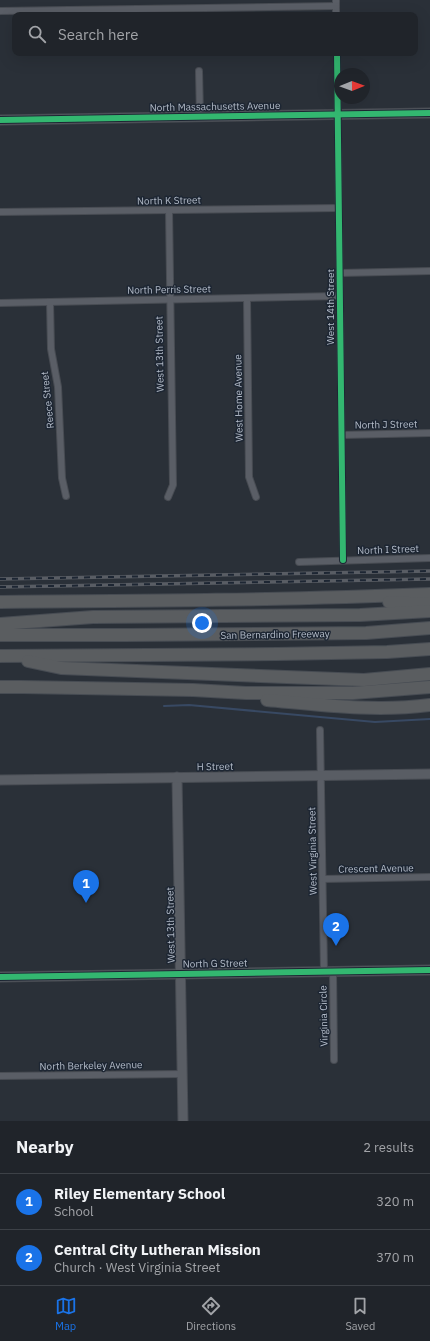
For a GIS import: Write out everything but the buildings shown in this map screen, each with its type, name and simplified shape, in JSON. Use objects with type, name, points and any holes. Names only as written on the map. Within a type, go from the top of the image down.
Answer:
[{"type":"highway","points":[[0,602],[320,598],[430,594]]},
{"type":"highway","points":[[320,598],[430,604]]},
{"type":"highway","points":[[0,624],[93,617],[360,615],[430,611]]},
{"type":"highway","name":"San Bernardino Freeway","points":[[0,635],[366,633],[430,628]]},
{"type":"highway","name":"San Bernardino Freeway","points":[[3,656],[277,654],[387,652],[430,649]]},
{"type":"highway","points":[[3,656],[61,668],[364,680],[430,674]]},
{"type":"highway","points":[[0,687],[186,690],[246,693],[354,693],[430,688]]},
{"type":"highway","points":[[246,693],[251,698],[338,707],[371,709],[407,708],[430,705]]},
{"type":"street","points":[[0,11],[336,3]]},
{"type":"street","name":"West 14th Street","points":[[337,56],[343,560]]},
{"type":"street","points":[[199,71],[200,116]]},
{"type":"street","name":"North Massachusetts Avenue","points":[[0,120],[430,113]]},
{"type":"street","name":"North K Street","points":[[0,212],[339,208]]},
{"type":"street","name":"West 13th Street","points":[[168,497],[173,485],[169,210]]},
{"type":"street","points":[[340,273],[430,271]]},
{"type":"street","name":"North Perris Street","points":[[0,303],[339,296]]},
{"type":"street","name":"West Home Avenue","points":[[247,298],[249,477],[256,497]]},
{"type":"street","name":"Reece Street","points":[[50,302],[51,349],[58,387],[62,478],[66,496]]},
{"type":"street","name":"North J Street","points":[[342,435],[430,433]]},
{"type":"street","name":"North I Street","points":[[299,562],[430,558]]},
{"type":"street","name":"West Virginia Street","points":[[320,730],[322,879],[328,971]]},
{"type":"street","name":"H Street","points":[[0,780],[430,774]]},
{"type":"street","name":"West 13th Street","points":[[178,777],[183,1121]]},
{"type":"street","name":"Crescent Avenue","points":[[322,879],[430,877]]},
{"type":"street","name":"North G Street","points":[[0,977],[430,970]]},
{"type":"street","name":"Virginia Circle","points":[[328,971],[334,1060]]},
{"type":"street","name":"North Berkeley Avenue","points":[[0,1076],[183,1074]]},
{"type":"waterway","points":[[164,706],[189,705],[375,722],[430,719]]},
{"type":"railway","points":[[0,579],[430,571]]},
{"type":"railway","points":[[0,587],[430,579]]},
{"type":"cycle path","points":[[337,56],[343,560]]},
{"type":"cycle path","points":[[0,120],[430,113]]},
{"type":"cycle path","points":[[0,977],[430,970]]},
{"type":"place","name":"Riley Elementary School","points":[[86,903]]},
{"type":"place","name":"Central City Lutheran Mission","points":[[336,946]]}]
